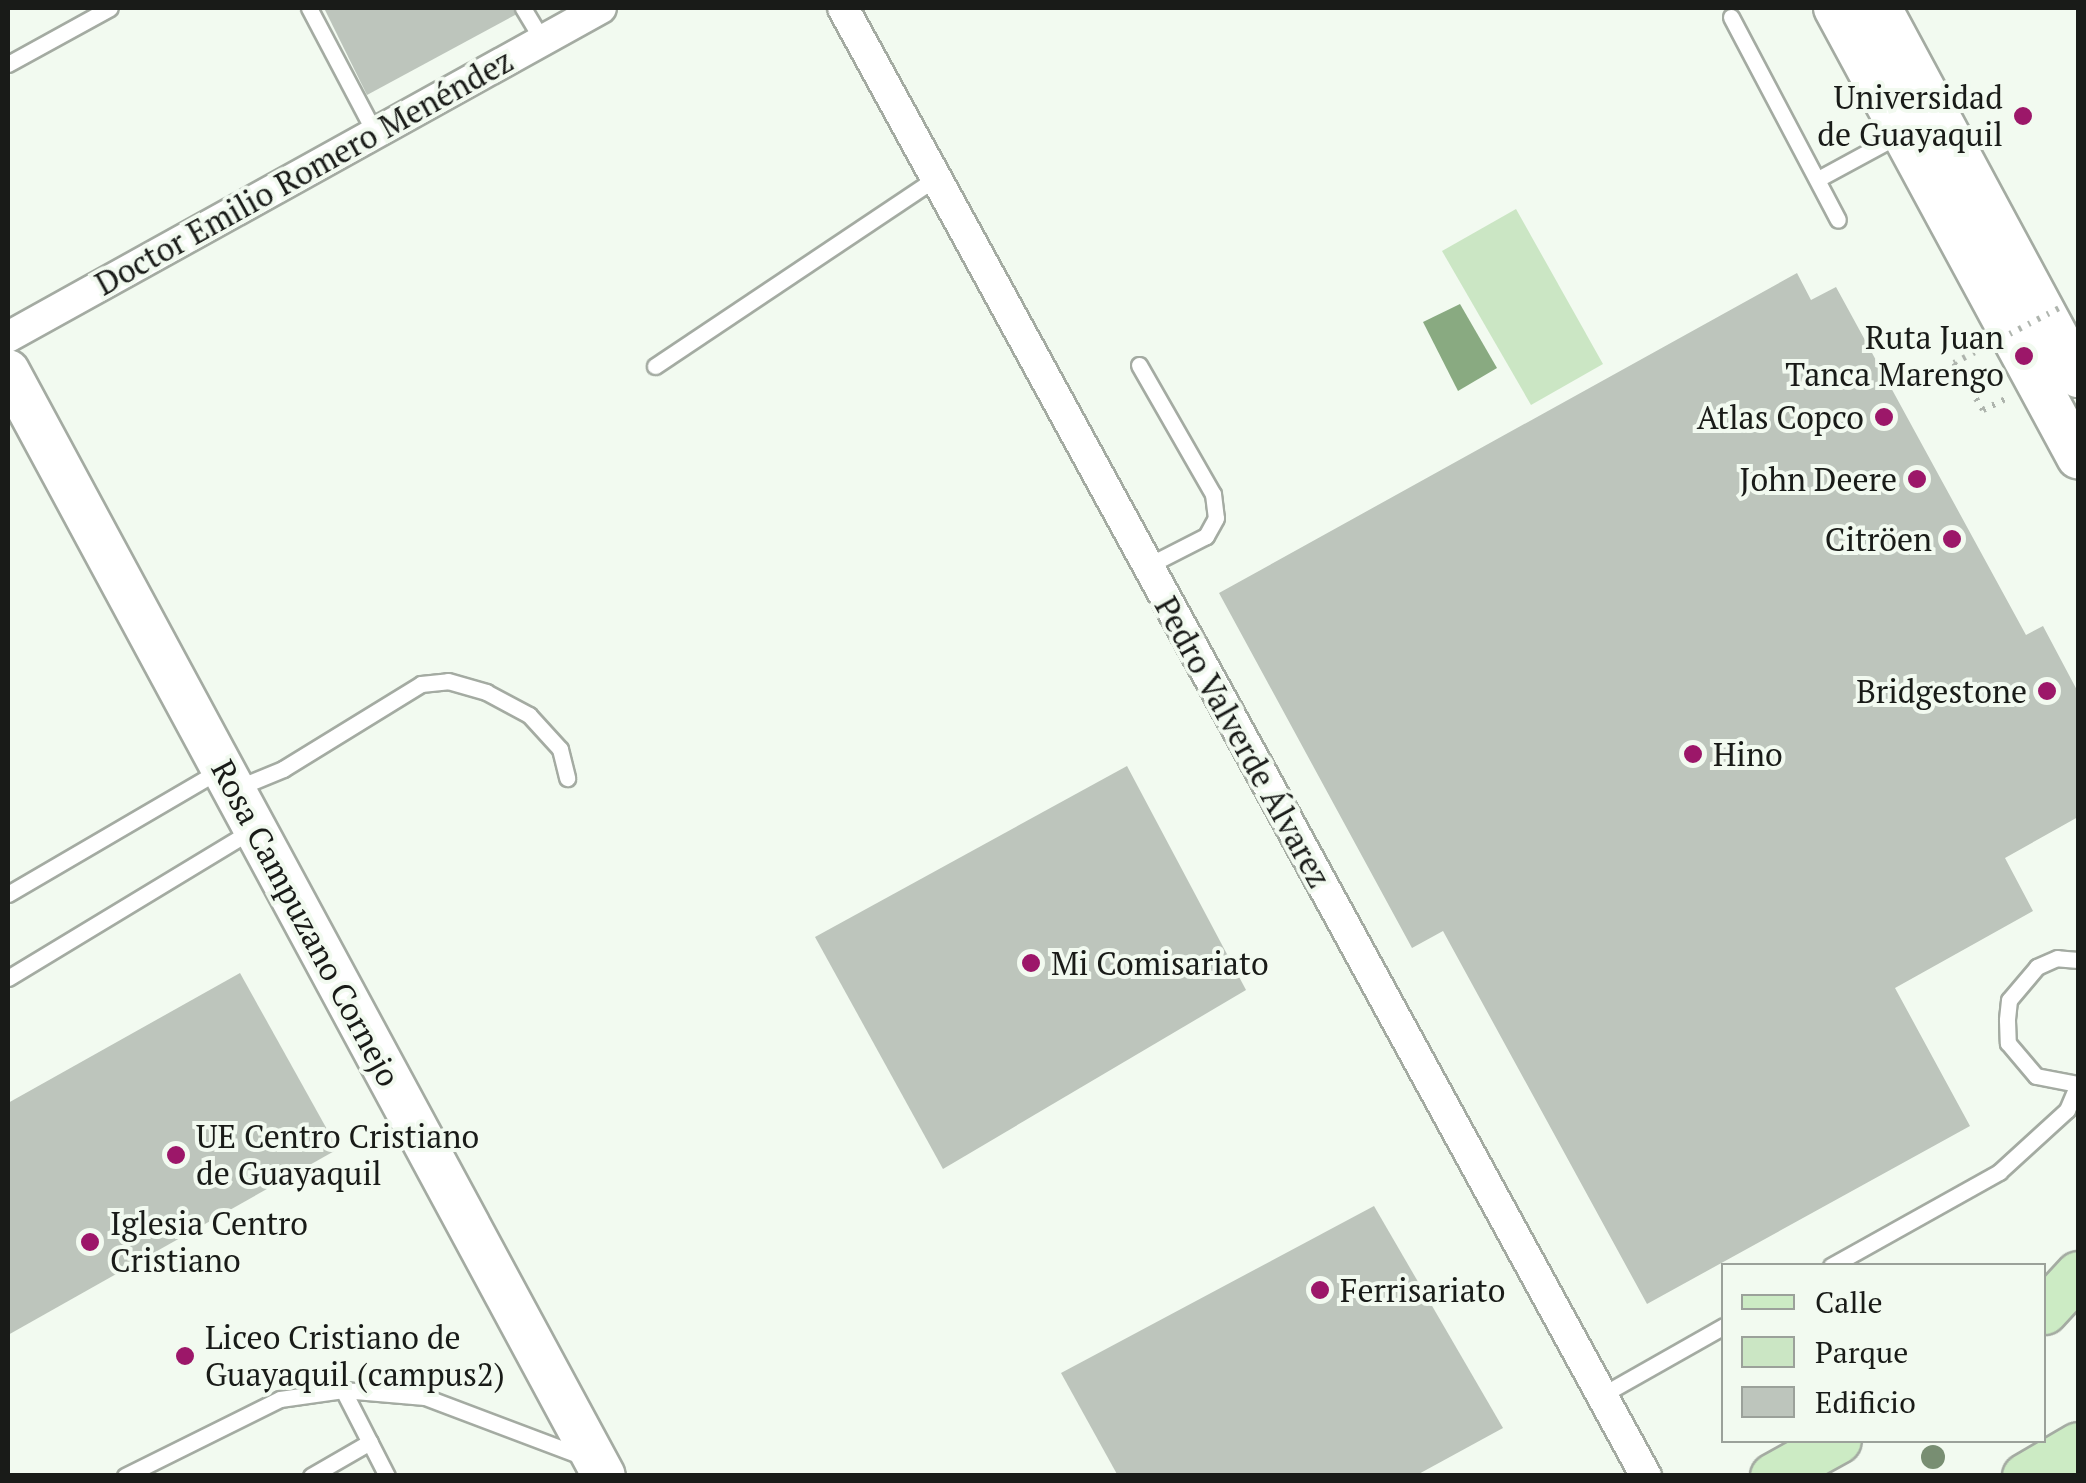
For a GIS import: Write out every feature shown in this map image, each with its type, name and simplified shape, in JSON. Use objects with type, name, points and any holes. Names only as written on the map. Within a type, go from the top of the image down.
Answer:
[{"type":"main road","points":[[2046,1310],[2078,1274]]},
{"type":"main road","points":[[2046,1328],[2078,1308]]},
{"type":"main road","points":[[1773,1476],[1833,1443]]},
{"type":"main road","points":[[2025,1476],[2078,1445]]},
{"type":"street","name":"Doctor Emilio Romero Menéndez","points":[[8,338],[602,8]]},
{"type":"street","name":"Pedro Valverde Álvarez","points":[[843,8],[1646,1476]]},
{"type":"street","points":[[1834,8],[2078,457]]},
{"type":"street","points":[[1880,8],[2078,376]]},
{"type":"street","name":"Rosa Campuzano Cornejo","points":[[8,371],[600,1468]]},
{"type":"lane","points":[[8,64],[110,8]]},
{"type":"lane","points":[[309,8],[375,133]]},
{"type":"lane","points":[[523,8],[542,40]]},
{"type":"lane","points":[[1731,18],[1838,220]]},
{"type":"lane","points":[[1818,179],[1902,133]]},
{"type":"lane","points":[[654,366],[934,178]]},
{"type":"lane","points":[[1139,365],[1213,494],[1216,518],[1206,536],[1147,566]]},
{"type":"lane","points":[[8,894],[228,779],[284,769],[421,684],[448,681],[486,692],[529,715],[560,749],[567,778]]},
{"type":"lane","points":[[8,978],[254,828]]},
{"type":"lane","points":[[1837,1263],[1999,1172],[2067,1110],[2078,1084],[2036,1076],[2008,1043],[2007,1020],[2009,1000],[2038,967],[2057,958],[2078,960]]},
{"type":"lane","points":[[1602,1394],[1721,1328]]},
{"type":"lane","points":[[125,1476],[280,1399],[343,1390],[425,1397],[600,1468]]},
{"type":"lane","points":[[343,1390],[388,1476]]},
{"type":"lane","points":[[310,1476],[370,1442]]},
{"type":"path","points":[[1983,410],[1954,363],[2065,305]]},
{"type":"green space","points":[[1516,209],[1603,364],[1531,405],[1442,251]]},
{"type":"shaded area","points":[[1460,304],[1497,368],[1458,391],[1423,322]]},
{"type":"building","points":[[324,8],[528,8],[367,95]]},
{"type":"building","name":"Hino","points":[[1797,273],[1811,300],[1836,287],[2026,635],[2043,626],[2078,692],[2078,817],[2005,858],[2033,911],[1895,988],[1970,1126],[1647,1304],[1443,931],[1412,948],[1219,593]]},
{"type":"building","name":"Mi Comisariato","points":[[1127,766],[1246,990],[943,1169],[815,937]]},
{"type":"building","name":"Iglesia Centro Cristiano","points":[[240,973],[338,1149],[8,1335],[8,1103]]},
{"type":"building","name":"Ferrisariato","points":[[1374,1206],[1503,1428],[1415,1476],[1118,1476],[1061,1373]]},
{"type":"place","name":"Universidad de Guayaquil","points":[[2023,116]]},
{"type":"place","name":"Ruta Juan Tanca Marengo","points":[[2024,356]]},
{"type":"place","name":"Atlas Copco","points":[[1884,417]]},
{"type":"place","name":"John Deere","points":[[1917,479]]},
{"type":"place","name":"Citröen","points":[[1952,539]]},
{"type":"place","name":"Bridgestone","points":[[2047,691]]},
{"type":"place","name":"Hino","points":[[1693,754]]},
{"type":"place","name":"Mi Comisariato","points":[[1031,963]]},
{"type":"place","name":"UE Centro Cristiano de Guayaquil","points":[[176,1155]]},
{"type":"place","name":"Iglesia Centro Cristiano","points":[[90,1242]]},
{"type":"place","name":"Ferrisariato","points":[[1320,1290]]},
{"type":"place","name":"Liceo Cristiano de Guayaquil (campus2)","points":[[185,1356]]}]
